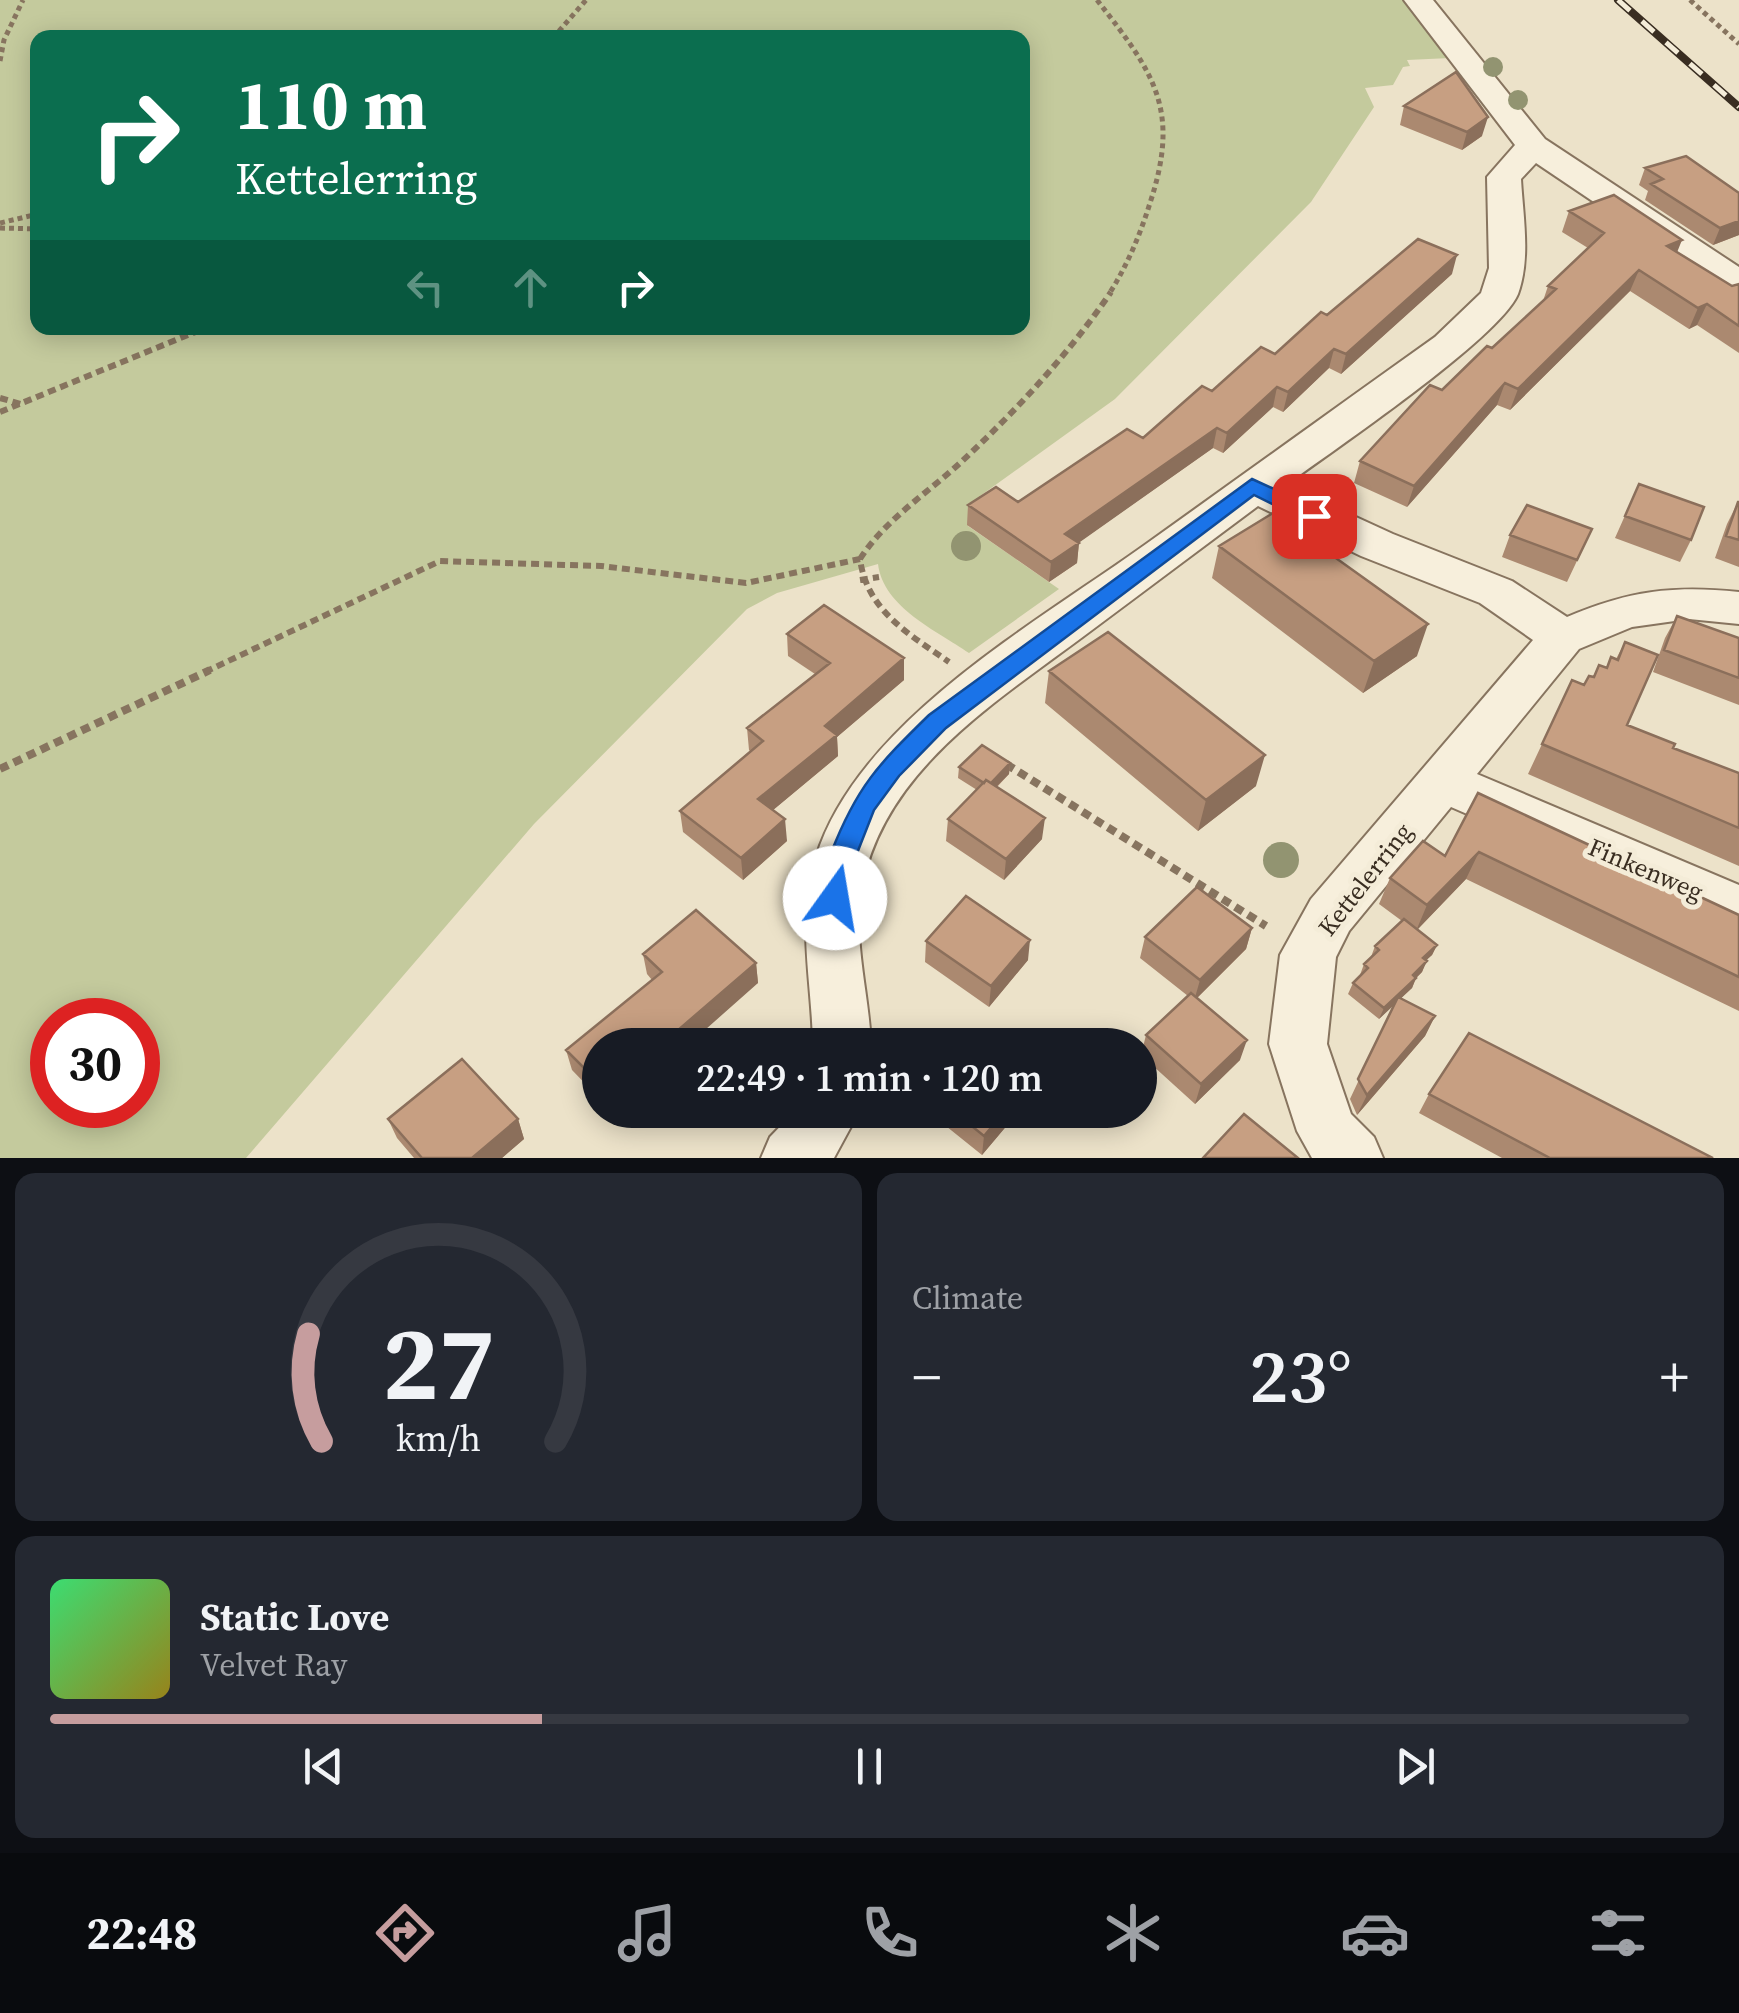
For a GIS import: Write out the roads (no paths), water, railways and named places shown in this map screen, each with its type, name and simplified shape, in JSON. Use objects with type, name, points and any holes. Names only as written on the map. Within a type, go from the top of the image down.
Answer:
[{"type":"street","points":[[1418,0],[1534,146],[1739,283]]},
{"type":"street","points":[[840,1028],[831,929],[839,866],[862,805],[890,768],[983,686],[1448,345],[1498,296],[1507,268],[1504,177],[1534,146]]},
{"type":"street","points":[[1252,486],[1377,545],[1496,592],[1564,636]]},
{"type":"street","name":"Kettelerring","points":[[1352,1158],[1327,1131],[1298,1044],[1308,954],[1330,915],[1564,636],[1625,612],[1689,603],[1739,608]]},
{"type":"street","name":"Finkenweg","points":[[1444,782],[1739,908]]},
{"type":"street","points":[[792,1158],[819,1128]]},
{"type":"railway","points":[[1618,0],[1739,107]]}]
